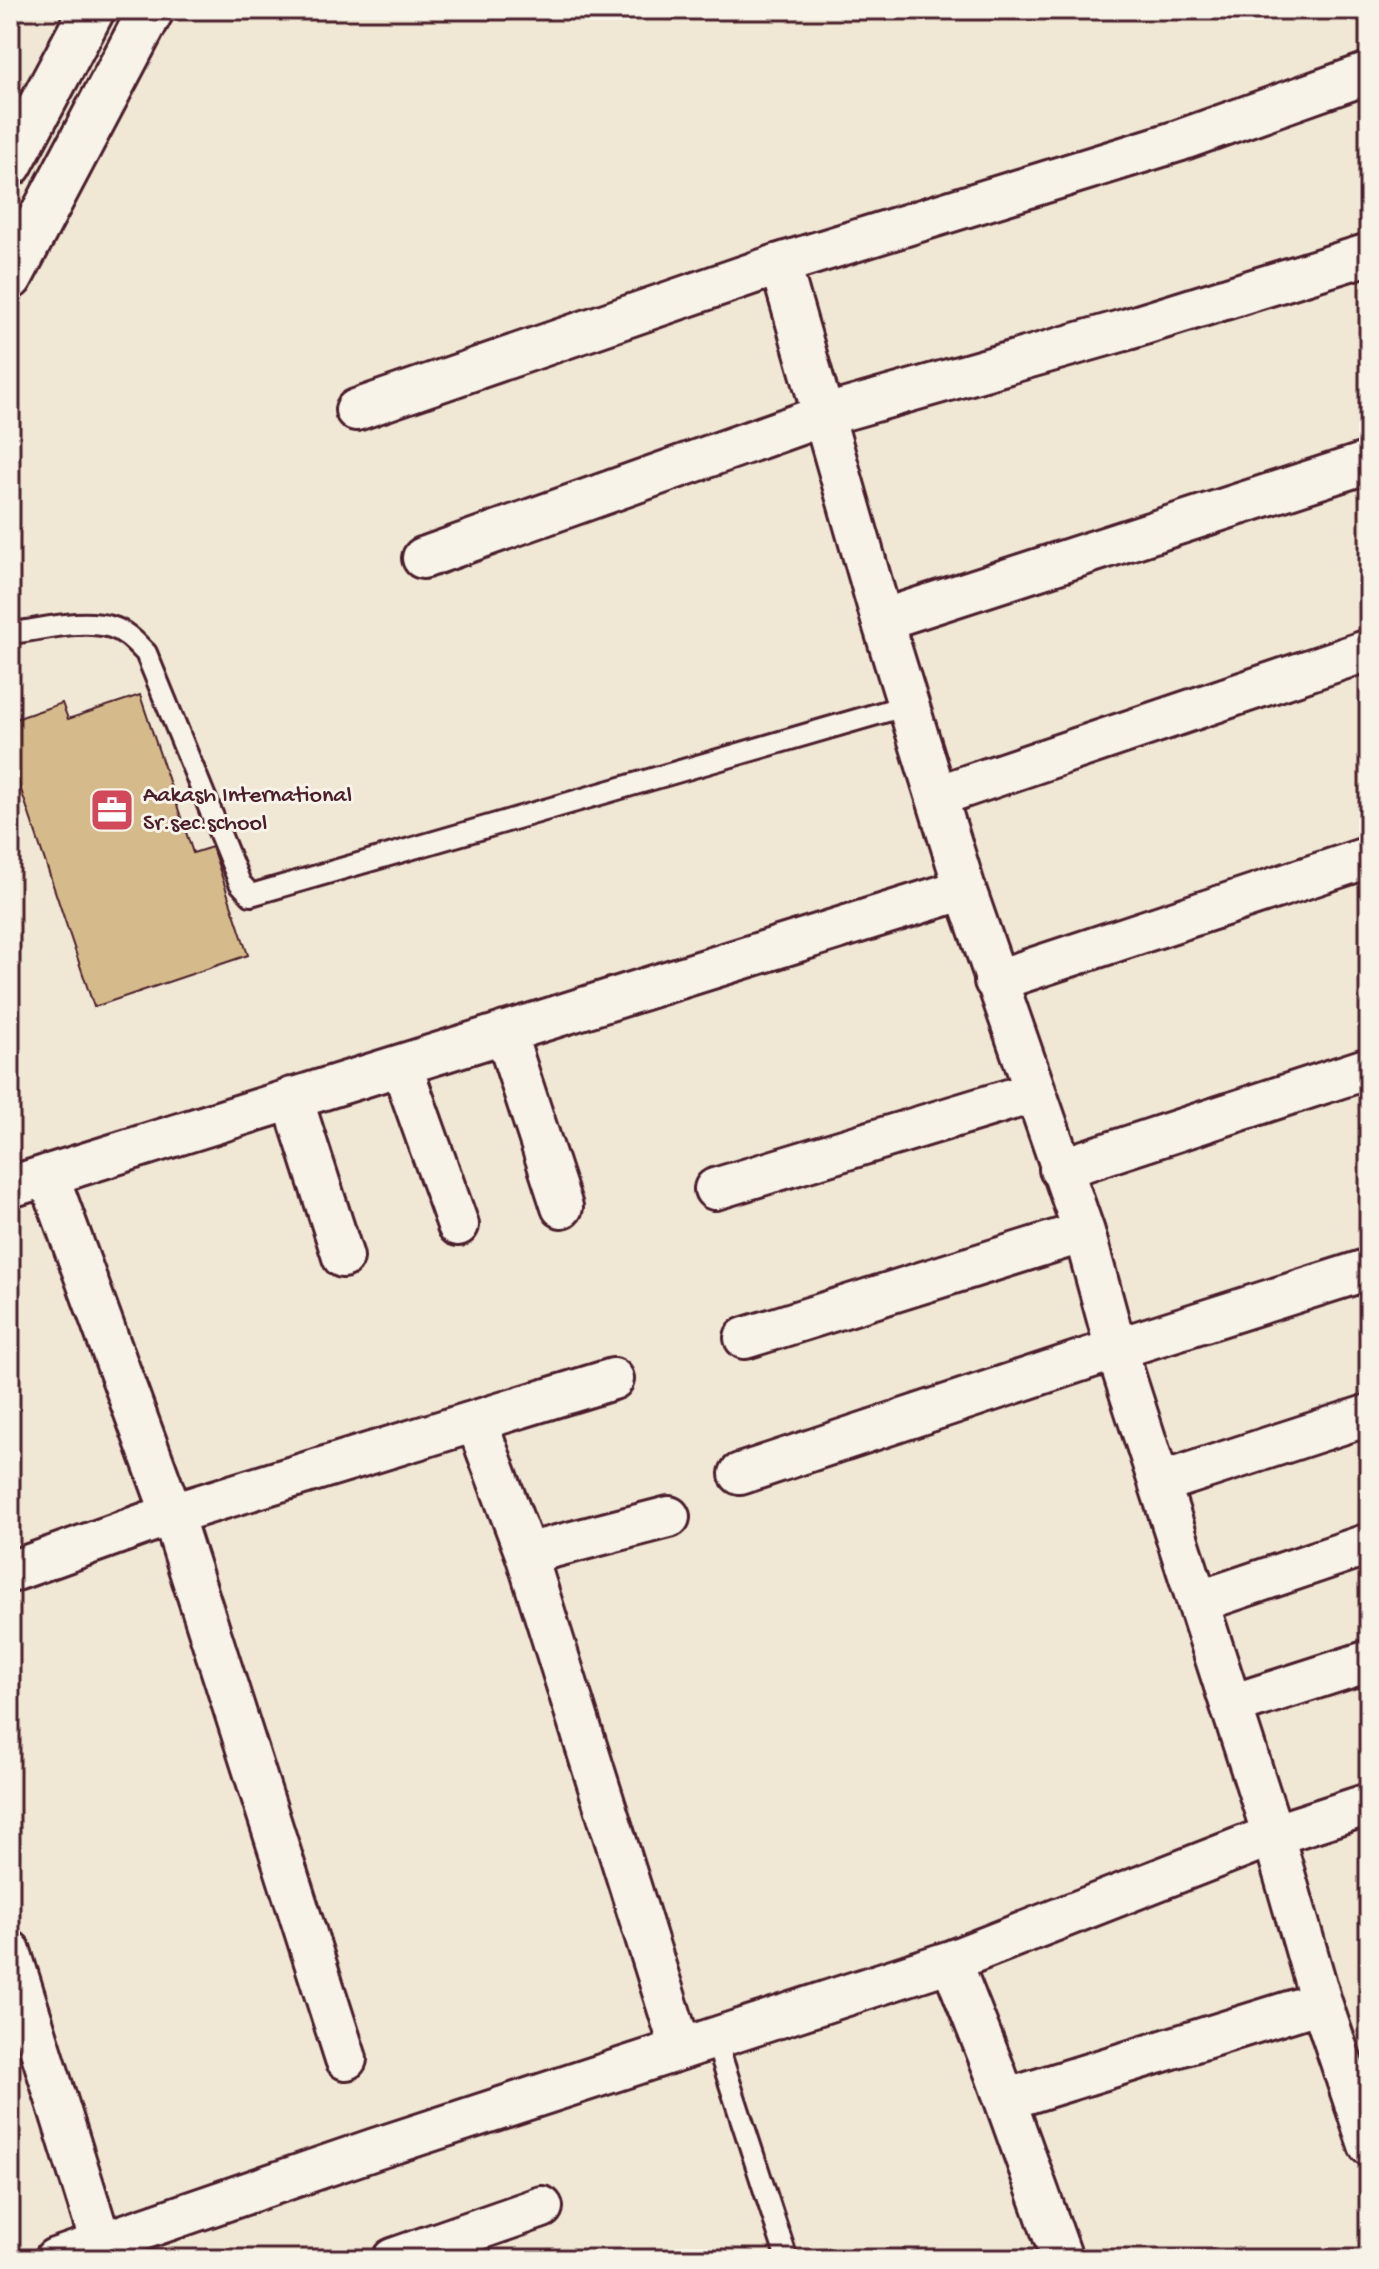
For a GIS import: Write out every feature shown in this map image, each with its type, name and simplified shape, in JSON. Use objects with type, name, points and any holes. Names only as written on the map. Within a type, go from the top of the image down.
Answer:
[{"type":"main road","points":[[10,164],[92,10]]},
{"type":"main road","points":[[10,277],[151,10]]},
{"type":"street","points":[[356,410],[780,264],[1178,141],[1369,73]]},
{"type":"street","points":[[423,558],[822,416],[1128,329],[1369,254]]},
{"type":"street","points":[[780,264],[882,620],[965,889],[1084,1232],[1116,1349],[1232,1705],[1321,2002],[1369,2145]]},
{"type":"street","points":[[882,620],[1369,462]]},
{"type":"street","points":[[937,796],[1369,650]]},
{"type":"street","points":[[995,981],[1369,857]]},
{"type":"street","points":[[10,1187],[965,889]]},
{"type":"street","points":[[505,1032],[562,1207]]},
{"type":"street","points":[[401,1065],[458,1225]]},
{"type":"street","points":[[1060,1169],[1369,1068]]},
{"type":"street","points":[[715,1189],[1035,1092]]},
{"type":"street","points":[[292,1098],[343,1257]]},
{"type":"street","points":[[48,1175],[172,1514],[346,2059]]},
{"type":"street","points":[[745,1338],[1084,1232]]},
{"type":"street","points":[[740,1474],[1369,1269]]},
{"type":"street","points":[[10,1572],[172,1514],[613,1379]]},
{"type":"street","points":[[1160,1483],[1369,1415]]},
{"type":"street","points":[[476,1421],[698,2043]]},
{"type":"street","points":[[526,1554],[669,1517]]},
{"type":"street","points":[[1198,1602],[1369,1544]]},
{"type":"street","points":[[1232,1705],[1369,1661]]},
{"type":"street","points":[[55,2259],[103,2251],[698,2043],[951,1961],[1273,1835],[1369,1804]]},
{"type":"street","points":[[10,1951],[103,2251]]},
{"type":"street","points":[[951,1961],[1062,2259]]},
{"type":"street","points":[[1005,2100],[1321,2002]]},
{"type":"street","points":[[393,2259],[542,2207]]},
{"type":"lane","points":[[10,633],[85,625],[111,627],[130,637],[146,653],[240,883],[251,895],[908,705]]},
{"type":"lane","points":[[698,2043],[787,2259]]},
{"type":"building","points":[[140,695],[193,853],[212,847],[248,955],[94,1007],[10,757],[10,721],[62,703],[68,719]]},
{"type":"place","name":"Aakash International Sr.sec.school","points":[[112,810]]}]
